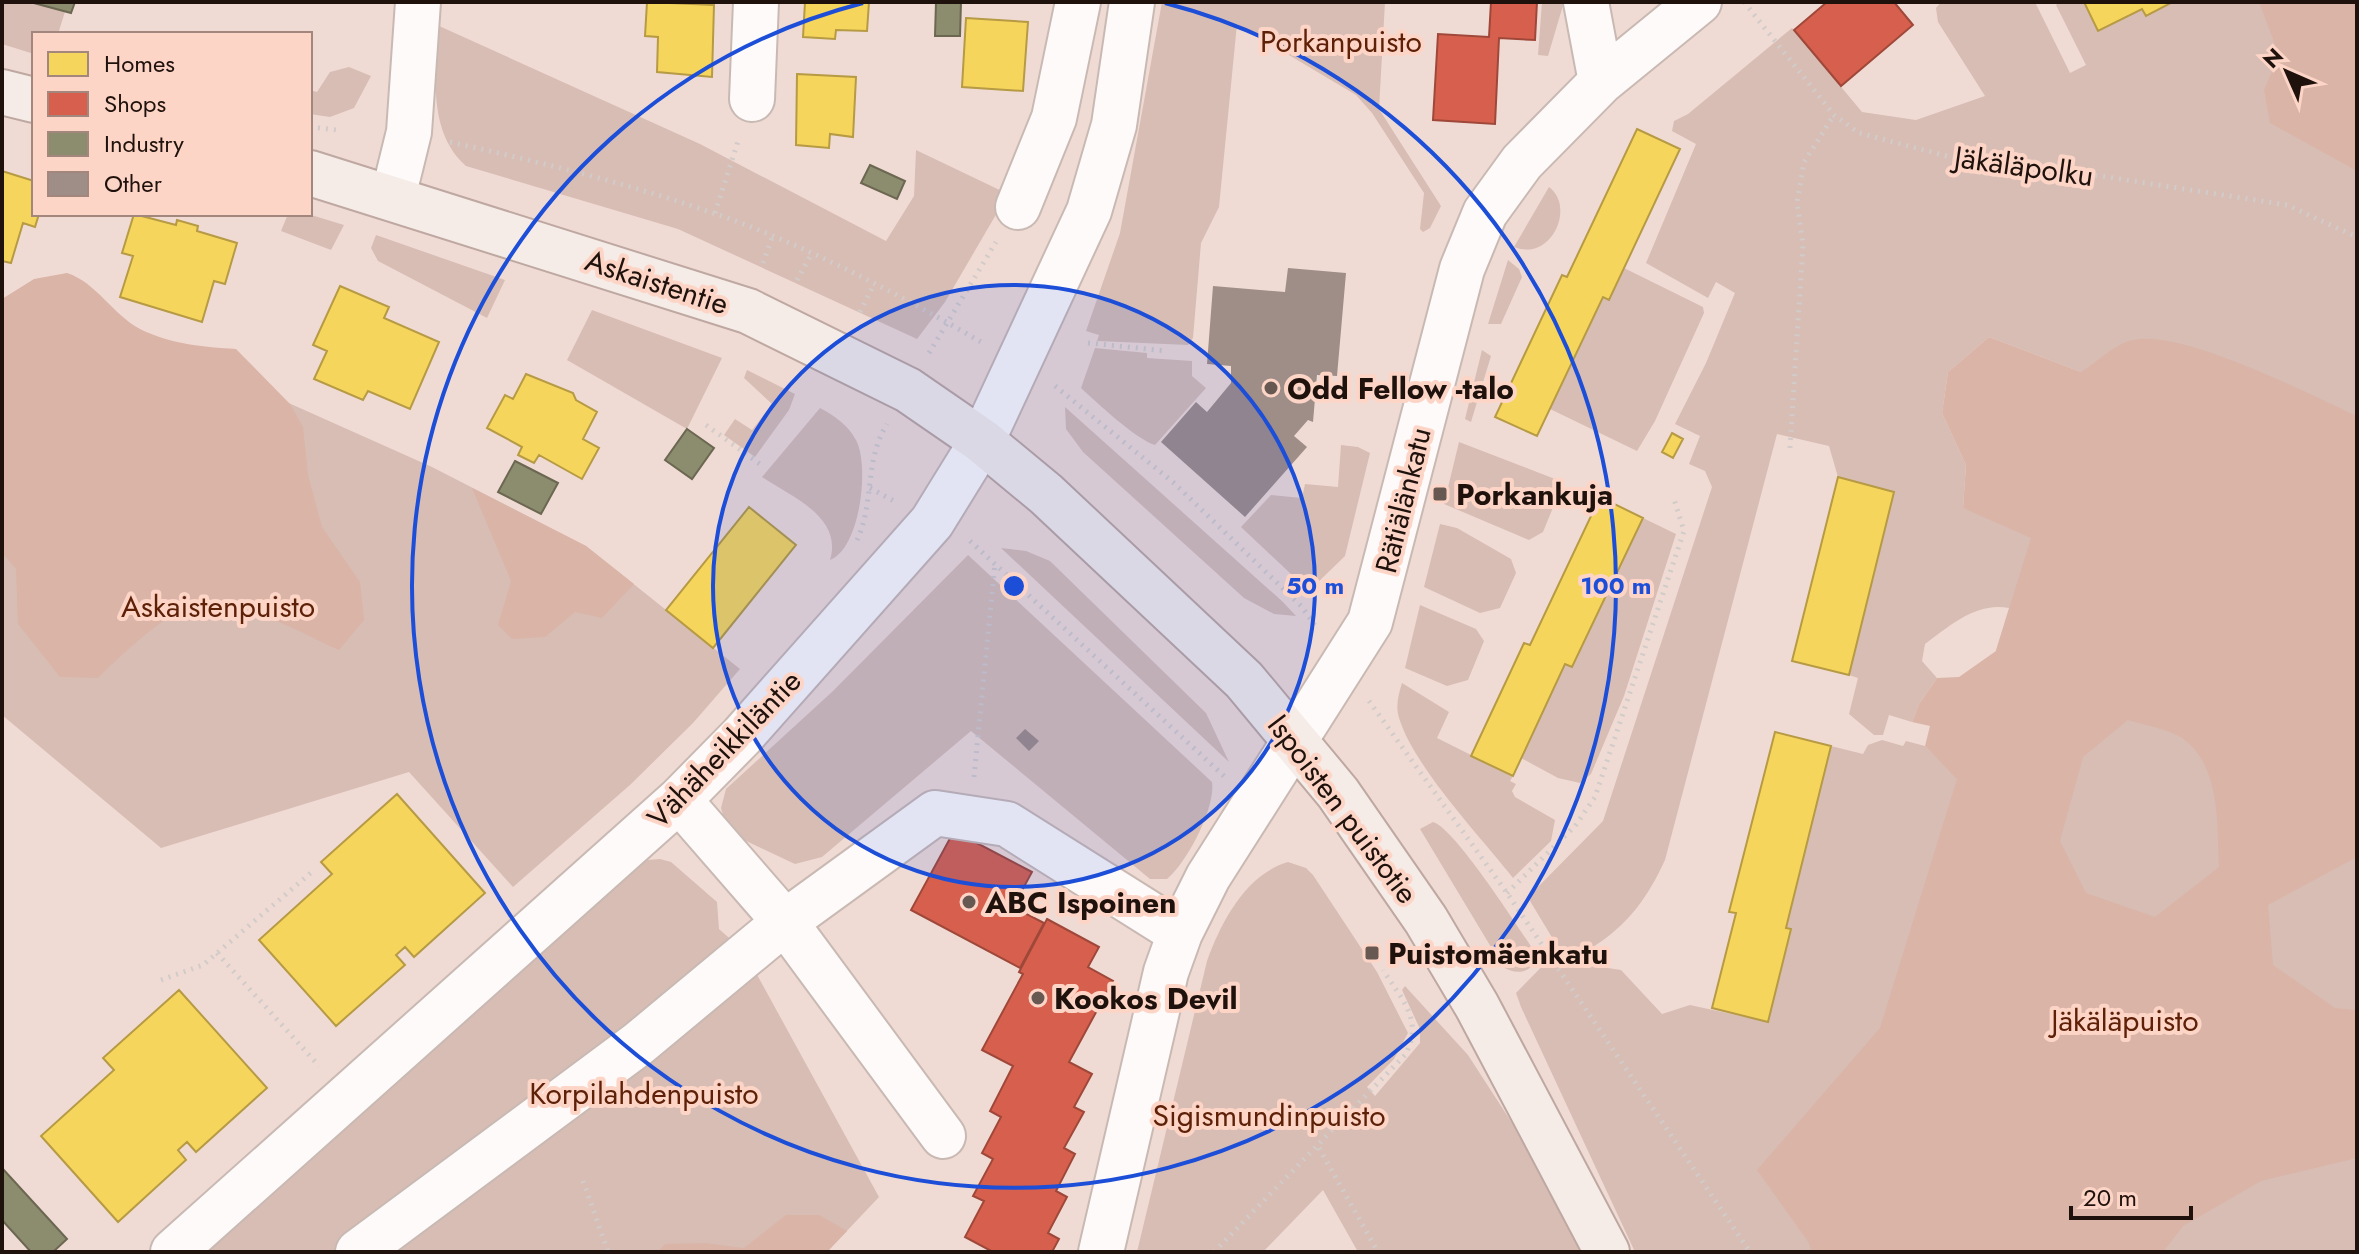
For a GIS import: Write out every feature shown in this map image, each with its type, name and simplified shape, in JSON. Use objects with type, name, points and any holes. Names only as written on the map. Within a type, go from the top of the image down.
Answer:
[{"type":"main road","points":[[2,92],[32,100]]},
{"type":"main road","name":"Askaistentie","points":[[312,174],[748,311],[886,377],[982,441]]},
{"type":"main road","name":"Ispoisten puistotie","points":[[982,441],[1099,542],[1244,680],[1295,737],[1429,926],[1543,1127],[1607,1252]]},
{"type":"street","points":[[393,197],[409,132],[418,2]]},
{"type":"street","points":[[752,99],[756,2]]},
{"type":"street","points":[[1018,207],[1054,118],[1078,2]]},
{"type":"street","name":"Vähäheikkiläntie","points":[[173,1252],[679,800],[742,736],[932,522],[982,441],[1089,211],[1114,125],[1132,2]]},
{"type":"street","points":[[1586,2],[1601,82]]},
{"type":"street","name":"Rätiälänkatu","points":[[1295,737],[1370,622],[1462,269],[1485,213],[1522,162],[1601,82],[1699,2]]},
{"type":"street","points":[[1054,118],[1114,125]]},
{"type":"street","points":[[1101,1252],[1166,972],[1180,933],[1208,877],[1295,737]]},
{"type":"street","points":[[679,800],[785,922],[943,1136]]},
{"type":"street","points":[[358,1252],[638,1044],[785,922],[935,813],[1007,824],[1180,933]]},
{"type":"path","name":"Jäkäläpolku","points":[[1744,2],[1834,115],[1859,133],[1962,160],[2024,164],[2287,205],[2357,237]]},
{"type":"path","points":[[715,213],[752,99]]},
{"type":"path","points":[[1790,448],[1803,245],[1797,202],[1804,162],[1834,115]]},
{"type":"path","points":[[312,127],[337,130]]},
{"type":"path","points":[[445,140],[580,172],[715,213],[811,255],[948,322],[1018,207]]},
{"type":"path","points":[[763,263],[772,238]]},
{"type":"path","points":[[797,280],[811,255]]},
{"type":"path","points":[[860,312],[873,286]]},
{"type":"path","points":[[1088,343],[1167,351]]},
{"type":"path","points":[[1068,394],[1174,483],[1301,606]]},
{"type":"path","points":[[706,425],[760,464]]},
{"type":"path","points":[[1507,893],[1575,826],[1595,797],[1684,531],[1673,496]]},
{"type":"path","points":[[975,544],[1226,779]]},
{"type":"path","points":[[969,818],[995,563]]},
{"type":"path","points":[[1385,725],[1507,893],[1750,1252]]},
{"type":"path","points":[[161,980],[203,965],[313,871]]},
{"type":"path","points":[[217,953],[325,1073]]},
{"type":"path","points":[[1214,1252],[1319,1148],[1405,1055],[1413,1041],[1414,1029],[1408,1009],[1383,970]]},
{"type":"path","points":[[1319,1148],[1378,1252]]},
{"type":"path","points":[[583,1181],[608,1252]]},
{"type":"green space","points":[[2,2],[68,2],[59,32],[32,32],[32,53],[2,44]]},
{"type":"green space","name":"Porkanpuisto","points":[[1162,2],[1385,2],[1379,109],[1441,206],[1430,228],[1423,232],[1420,229],[1424,193],[1372,113],[1356,95],[1237,24],[1219,207],[1201,243],[1193,338],[1188,345],[1097,341],[1099,335],[1086,331],[1120,233]]},
{"type":"green space","points":[[1542,2],[1564,2],[1548,56],[1538,55]]},
{"type":"green space","name":"Jäkäläpuisto","points":[[1941,2],[2035,2],[2070,73],[2086,65],[2056,5],[2059,2],[2084,2],[2098,31],[2142,9],[2146,15],[2171,2],[2357,2],[2357,1252],[1635,1252],[1516,993],[1559,949],[1530,901],[1531,894],[1603,821],[1712,487],[1705,471],[1689,464],[1700,436],[1675,424],[1706,363],[1735,293],[1716,282],[1708,298],[1646,263],[1696,144],[1672,131],[1674,121],[1688,114],[1792,28],[1862,112],[1916,120],[1985,96],[1938,22],[1936,8]],"holes":[[[1989,337],[2081,372],[1987,516],[1963,508],[1966,465],[1942,413],[1948,372]],[[1777,434],[1829,446],[1838,477],[1894,492],[1849,675],[1858,678],[1849,714],[1874,735],[1883,735],[1889,715],[1912,722],[1919,704],[1937,678],[1922,661],[1925,644],[1975,612],[1986,608],[2009,608],[1957,777],[1925,746],[1906,741],[1903,746],[1882,740],[1868,745],[1863,754],[1831,746],[1786,928],[1791,929],[1768,1022],[1690,1005],[1662,1014],[1621,970],[1608,968],[1593,947],[1617,929],[1636,909],[1665,860]]]},
{"type":"green space","points":[[2259,2],[2357,2],[2357,171],[2270,123],[2264,90],[2279,55]]},
{"type":"green space","points":[[437,25],[700,144],[886,241],[914,196],[916,150],[1008,194],[945,302],[917,339],[678,229],[466,166],[454,152],[439,119],[435,82]]},
{"type":"green space","points":[[349,67],[371,76],[354,108],[330,117],[312,114],[312,91],[317,92],[330,72]]},
{"type":"green space","points":[[1549,187],[1557,196],[1560,207],[1556,230],[1539,247],[1527,250],[1514,247]]},
{"type":"green space","points":[[312,215],[344,225],[331,250],[281,231],[287,216]]},
{"type":"green space","points":[[376,235],[505,280],[487,318],[378,261],[371,248]]},
{"type":"green space","points":[[1508,260],[1519,269],[1522,277],[1501,324],[1488,324]]},
{"type":"green space","points":[[1624,268],[1703,307],[1704,313],[1655,421],[1637,451],[1550,409],[1603,297]]},
{"type":"green space","points":[[67,273],[96,291],[130,323],[151,334],[199,346],[236,349],[290,404],[303,427],[308,475],[322,527],[360,582],[364,620],[339,650],[251,611],[215,603],[198,604],[159,624],[98,678],[60,677],[18,624],[16,569],[2,553],[2,299],[34,279]]},
{"type":"green space","name":"Askaistenpuisto","points":[[2,302],[253,387],[432,467],[586,546],[740,669],[693,723],[630,785],[513,887],[409,772],[161,848],[2,715]]},
{"type":"green space","points":[[592,310],[722,358],[687,429],[567,360]]},
{"type":"green space","points":[[1989,337],[2081,372],[2126,342],[2155,339],[2213,353],[2357,416],[2357,857],[2268,905],[2273,965],[2335,1008],[2357,1010],[2357,1158],[2261,1181],[2183,1226],[2163,1252],[1811,1252],[1809,1243],[1757,1170],[1880,1028],[1957,779],[1925,746],[1930,726],[1912,722],[1919,704],[1937,678],[1959,677],[1996,651],[2031,538],[1963,508],[1966,465],[1942,413],[1948,372]],"holes":[[[2128,720],[2176,735],[2195,750],[2210,780],[2217,815],[2219,867],[2155,917],[2086,893],[2060,841],[2083,757]]]},
{"type":"green space","points":[[1095,348],[1147,353],[1147,358],[1192,361],[1192,376],[1206,388],[1155,445],[1128,428],[1081,388]]},
{"type":"green space","points":[[1482,350],[1491,356],[1471,422],[1465,419]]},
{"type":"green space","points":[[747,370],[795,394],[789,410],[755,457],[724,435],[735,419],[752,430],[772,404],[744,378]]},
{"type":"green space","points":[[1065,407],[1296,616],[1274,614],[1244,598],[1083,452],[1066,429]]},
{"type":"green space","points":[[820,408],[841,421],[853,435],[862,468],[860,506],[855,524],[840,553],[830,560],[832,545],[822,520],[800,501],[762,477]]},
{"type":"green space","points":[[1459,442],[1555,479],[1561,488],[1543,532],[1529,540],[1444,504]]},
{"type":"green space","points":[[1341,445],[1358,447],[1370,453],[1345,556],[1309,591],[1241,527],[1271,495],[1302,498],[1305,484],[1338,487]]},
{"type":"green space","points":[[472,488],[586,546],[634,584],[602,618],[575,612],[545,637],[512,639],[498,625],[511,581]]},
{"type":"green space","points":[[1643,518],[1676,534],[1624,696],[1591,774],[1580,783],[1558,778],[1521,758],[1565,664],[1572,667]]},
{"type":"green space","points":[[1440,524],[1457,528],[1511,559],[1516,573],[1500,608],[1480,613],[1424,587]]},
{"type":"green space","points":[[1001,548],[1026,551],[1050,561],[1206,713],[1229,762]]},
{"type":"green space","points":[[968,555],[1212,782],[1205,819],[1183,861],[1167,879],[1150,879],[971,731],[822,857],[795,864],[742,839],[726,825],[721,808],[726,789],[833,691]]},
{"type":"green space","points":[[1420,605],[1476,629],[1484,641],[1468,680],[1447,686],[1405,668]]},
{"type":"green space","points":[[1402,683],[1449,712],[1437,738],[1513,776],[1510,781],[1516,784],[1512,791],[1515,797],[1555,820],[1551,841],[1513,878],[1448,799],[1417,755],[1398,714]]},
{"type":"green space","points":[[1433,822],[1443,828],[1471,860],[1535,952],[1537,961],[1530,968],[1517,972],[1503,967],[1420,829]]},
{"type":"green space","name":"Korpilahdenpuisto","points":[[647,860],[671,862],[717,902],[719,929],[744,951],[879,1197],[827,1252],[207,1252],[636,868]]},
{"type":"green space","name":"Sigismundinpuisto","points":[[1288,862],[1306,868],[1313,875],[1377,972],[1408,1033],[1394,1059],[1367,1087],[1375,1096],[1420,1043],[1420,1029],[1402,990],[1405,986],[1468,1055],[1512,1123],[1582,1252],[1358,1252],[1323,1190],[1263,1252],[1137,1252],[1207,961],[1237,901],[1260,877]]},
{"type":"green space","points":[[786,1215],[819,1215],[847,1231],[827,1252],[658,1252],[665,1244],[705,1243],[744,1248]]},
{"type":"building: Homes","points":[[647,2],[714,5],[712,77],[657,72],[658,37],[645,36]]},
{"type":"building: Homes","points":[[805,2],[869,2],[867,31],[836,30],[835,39],[803,37]]},
{"type":"building: Homes","points":[[2084,2],[2171,3],[2146,16],[2142,9],[2098,31]]},
{"type":"building: Homes","points":[[966,18],[1028,22],[1023,91],[962,87]]},
{"type":"building: Homes","points":[[797,74],[856,77],[853,137],[830,134],[829,148],[796,145]]},
{"type":"building: Homes","points":[[1637,129],[1680,149],[1609,300],[1603,297],[1537,436],[1495,417],[1562,275],[1567,277]]},
{"type":"building: Homes","points":[[2,171],[32,180],[32,216],[38,216],[35,227],[23,223],[11,263],[2,261]]},
{"type":"building: Homes","points":[[133,216],[176,225],[177,220],[198,226],[197,231],[237,243],[225,284],[214,281],[202,322],[120,297],[133,256],[122,253]]},
{"type":"building: Homes","points":[[340,286],[389,307],[384,318],[439,342],[410,409],[368,391],[363,400],[314,379],[327,351],[313,345]]},
{"type":"building: Homes","points":[[526,374],[573,393],[576,400],[597,412],[583,439],[599,448],[582,479],[539,455],[534,463],[518,455],[522,447],[487,428],[505,395],[513,399]]},
{"type":"building: Homes","points":[[1672,433],[1683,439],[1673,458],[1662,452]]},
{"type":"building: Homes","points":[[1838,477],[1894,492],[1849,675],[1792,661]]},
{"type":"building: Homes","points":[[1600,497],[1643,518],[1572,667],[1565,664],[1513,776],[1471,756],[1524,643],[1530,645]]},
{"type":"building: Homes","points":[[749,507],[796,545],[713,648],[666,610]]},
{"type":"building: Homes","points":[[1775,732],[1831,746],[1786,928],[1791,929],[1768,1022],[1712,1008],[1736,913],[1729,912]]},
{"type":"building: Homes","points":[[397,794],[485,893],[414,957],[405,947],[396,955],[405,965],[336,1026],[259,940],[332,874],[321,862]]},
{"type":"building: Homes","points":[[179,990],[267,1088],[196,1152],[187,1142],[178,1150],[186,1160],[118,1222],[41,1136],[114,1070],[103,1058]]},
{"type":"building: Shops","points":[[1491,2],[1537,2],[1535,40],[1499,38],[1495,124],[1433,120],[1438,34],[1489,37]]},
{"type":"building: Shops","points":[[1827,2],[1894,2],[1913,25],[1841,86],[1794,30]]},
{"type":"building: Shops","points":[[954,831],[1032,872],[1013,907],[1044,923],[1020,968],[911,910]]},
{"type":"building: Shops","points":[[1047,919],[1099,947],[1088,967],[1113,981],[1069,1062],[1092,1074],[1074,1107],[1084,1112],[1064,1148],[1075,1154],[1056,1191],[1067,1197],[1048,1233],[1059,1239],[1052,1252],[993,1252],[965,1237],[984,1201],[973,1196],[993,1159],[982,1153],[1001,1117],[990,1111],[1013,1066],[982,1050],[1023,974],[1019,972]]},
{"type":"building: Industry","points":[[30,2],[75,2],[71,13]]},
{"type":"building: Industry","points":[[936,2],[961,2],[960,36],[935,36]]},
{"type":"building: Industry","points":[[870,165],[905,181],[897,199],[861,183]]},
{"type":"building: Industry","points":[[687,429],[714,448],[692,479],[665,460]]},
{"type":"building: Industry","points":[[515,461],[558,483],[541,514],[498,492]]},
{"type":"building: Industry","points":[[2,1168],[67,1239],[53,1252],[31,1252],[2,1220]]},
{"type":"building: Other","name":"Odd Fellow -talo","points":[[1288,268],[1346,273],[1337,376],[1317,375],[1313,422],[1308,420],[1294,436],[1307,447],[1245,517],[1161,442],[1196,402],[1207,412],[1231,383],[1231,366],[1207,364],[1213,286],[1285,292]]},
{"type":"building: Other","points":[[1025,729],[1039,741],[1029,751],[1016,738]]},
{"type":"place","name":"Odd Fellow -talo","points":[[1271,388]]},
{"type":"place","name":"Porkankuja","points":[[1440,494]]},
{"type":"place","name":"ABC Ispoinen","points":[[969,902]]},
{"type":"place","name":"Puistomäenkatu","points":[[1372,953]]},
{"type":"place","name":"Kookos Devil","points":[[1038,998]]}]
